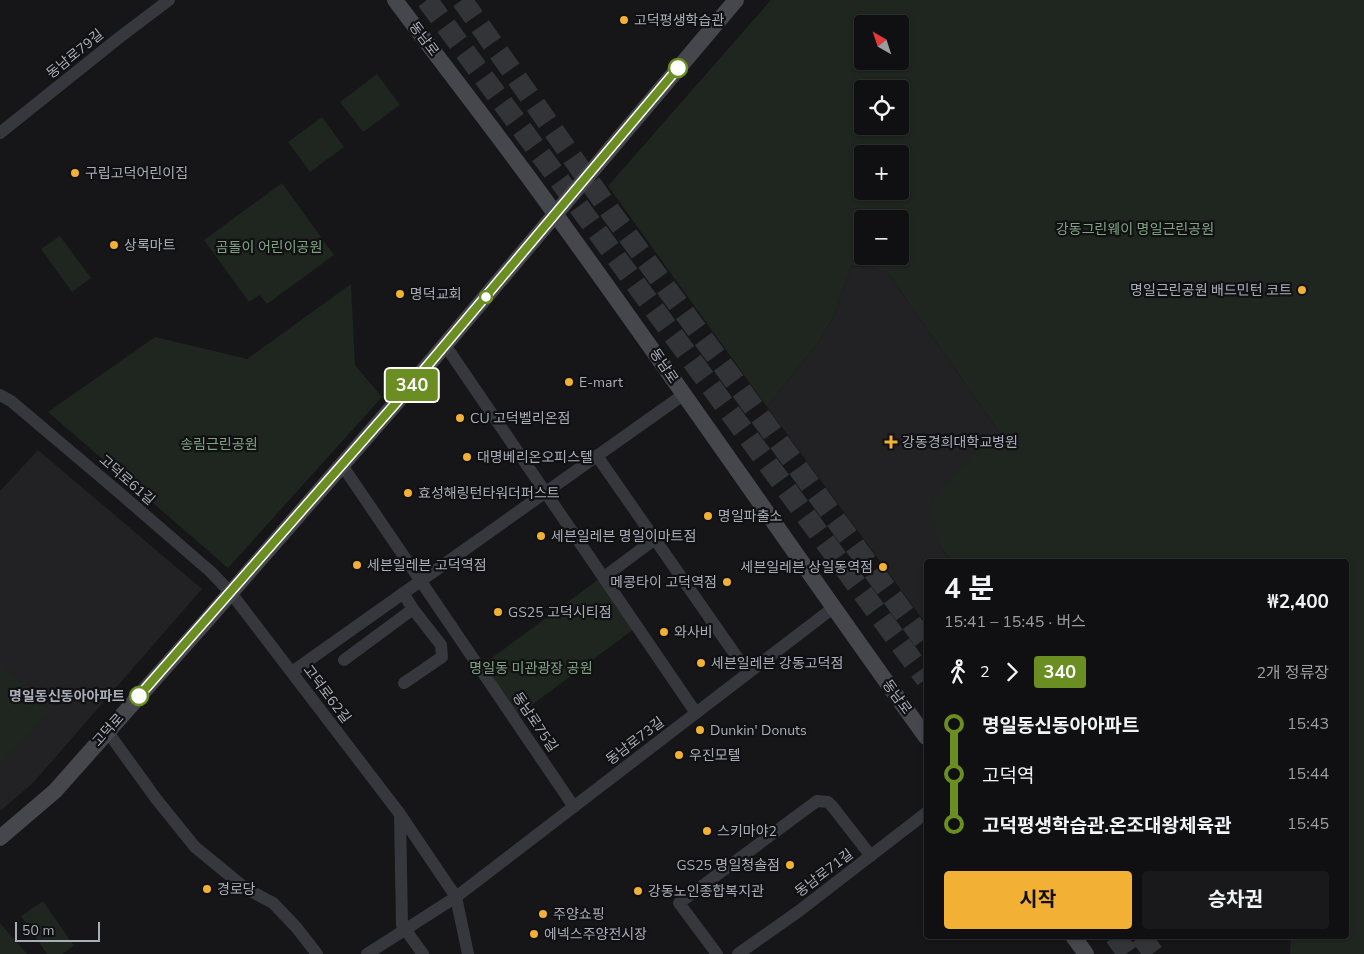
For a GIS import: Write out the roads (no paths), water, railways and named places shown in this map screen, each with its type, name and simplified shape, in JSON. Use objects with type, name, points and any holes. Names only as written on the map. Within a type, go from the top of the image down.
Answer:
[{"type":"main road","name":"동남로","points":[[394,0],[556,214],[924,734]]},
{"type":"main road","name":"고덕로","points":[[0,838],[54,791],[231,593],[445,345],[736,0]]},
{"type":"main road","points":[[1075,939],[1086,954]]},
{"type":"street","name":"동남로79길","points":[[0,133],[169,0]]},
{"type":"street","points":[[445,345],[696,713]]},
{"type":"street","name":"고덕로61길","points":[[0,395],[18,407],[115,489],[210,572],[231,593]]},
{"type":"street","points":[[292,672],[683,395]]},
{"type":"street","points":[[597,456],[748,673]]},
{"type":"street","name":"동남로75길","points":[[342,465],[574,807]]},
{"type":"street","points":[[604,577],[655,539]]},
{"type":"street","name":"고덕로62길","points":[[231,593],[400,814],[456,897],[468,954]]},
{"type":"street","points":[[403,593],[413,609],[441,644],[442,657],[404,683]]},
{"type":"street","name":"동남로73길","points":[[368,954],[456,897],[833,608]]},
{"type":"street","points":[[344,660],[413,609]]},
{"type":"street","points":[[108,731],[157,800],[194,847],[245,888],[273,903],[296,927],[317,954]]},
{"type":"street","points":[[717,954],[679,903],[817,801],[828,802],[832,806],[871,856]]},
{"type":"street","points":[[400,814],[402,925],[423,954]]},
{"type":"street","name":"동남로71길","points":[[738,954],[799,911],[924,815]]},
{"type":"tunnel","points":[[427,0],[924,676]]},
{"type":"tunnel","points":[[462,0],[610,211],[924,640]]},
{"type":"tunnel","points":[[1117,939],[1128,954]]},
{"type":"tunnel","points":[[1143,939],[1154,954]]},
{"type":"place","name":"고덕평생학습관","points":[[624,20]]},
{"type":"place","name":"구립고덕어린이집","points":[[75,173]]},
{"type":"place","name":"상록마트","points":[[114,245]]},
{"type":"place","name":"명일근린공원 배드민턴 코트","points":[[1302,290]]},
{"type":"place","name":"명덕교회","points":[[400,294]]},
{"type":"place","name":"E-mart","points":[[569,382]]},
{"type":"place","name":"CU 고덕벨리온점","points":[[460,418]]},
{"type":"place","name":"강동경희대학교병원","points":[[891,442]]},
{"type":"place","name":"대명베리온오피스텔","points":[[467,457]]},
{"type":"place","name":"효성해링턴타워더퍼스트","points":[[408,493]]},
{"type":"place","name":"명일파출소","points":[[708,516]]},
{"type":"place","name":"세븐일레븐 명일이마트점","points":[[541,536]]},
{"type":"place","name":"세븐일레븐 고덕역점","points":[[357,565]]},
{"type":"place","name":"세븐일레븐 상일동역점","points":[[883,567]]},
{"type":"place","name":"메콩타이 고덕역점","points":[[727,582]]},
{"type":"place","name":"GS25 고덕시티점","points":[[498,612]]},
{"type":"place","name":"와사비","points":[[664,632]]},
{"type":"place","name":"세븐일레븐 강동고덕점","points":[[701,663]]},
{"type":"place","name":"명일동신동아아파트","points":[[139,696]]},
{"type":"place","name":"Dunkin' Donuts","points":[[700,730]]},
{"type":"place","name":"우진모텔","points":[[679,755]]},
{"type":"place","name":"스키마야2","points":[[707,831]]},
{"type":"place","name":"GS25 명일청솔점","points":[[790,865]]},
{"type":"place","name":"경로당","points":[[207,889]]},
{"type":"place","name":"강동노인종합복지관","points":[[638,891]]},
{"type":"place","name":"주양쇼핑","points":[[543,914]]},
{"type":"place","name":"에넥스주양전시장","points":[[534,934]]},
{"type":"park label","name":"강동그린웨이 명일근린공원","points":[[1135,229]]},
{"type":"park label","name":"곰돌이 어린이공원","points":[[269,247]]},
{"type":"park label","name":"송림근린공원","points":[[219,444]]},
{"type":"park label","name":"명일동 미관광장 공원","points":[[531,668]]}]
